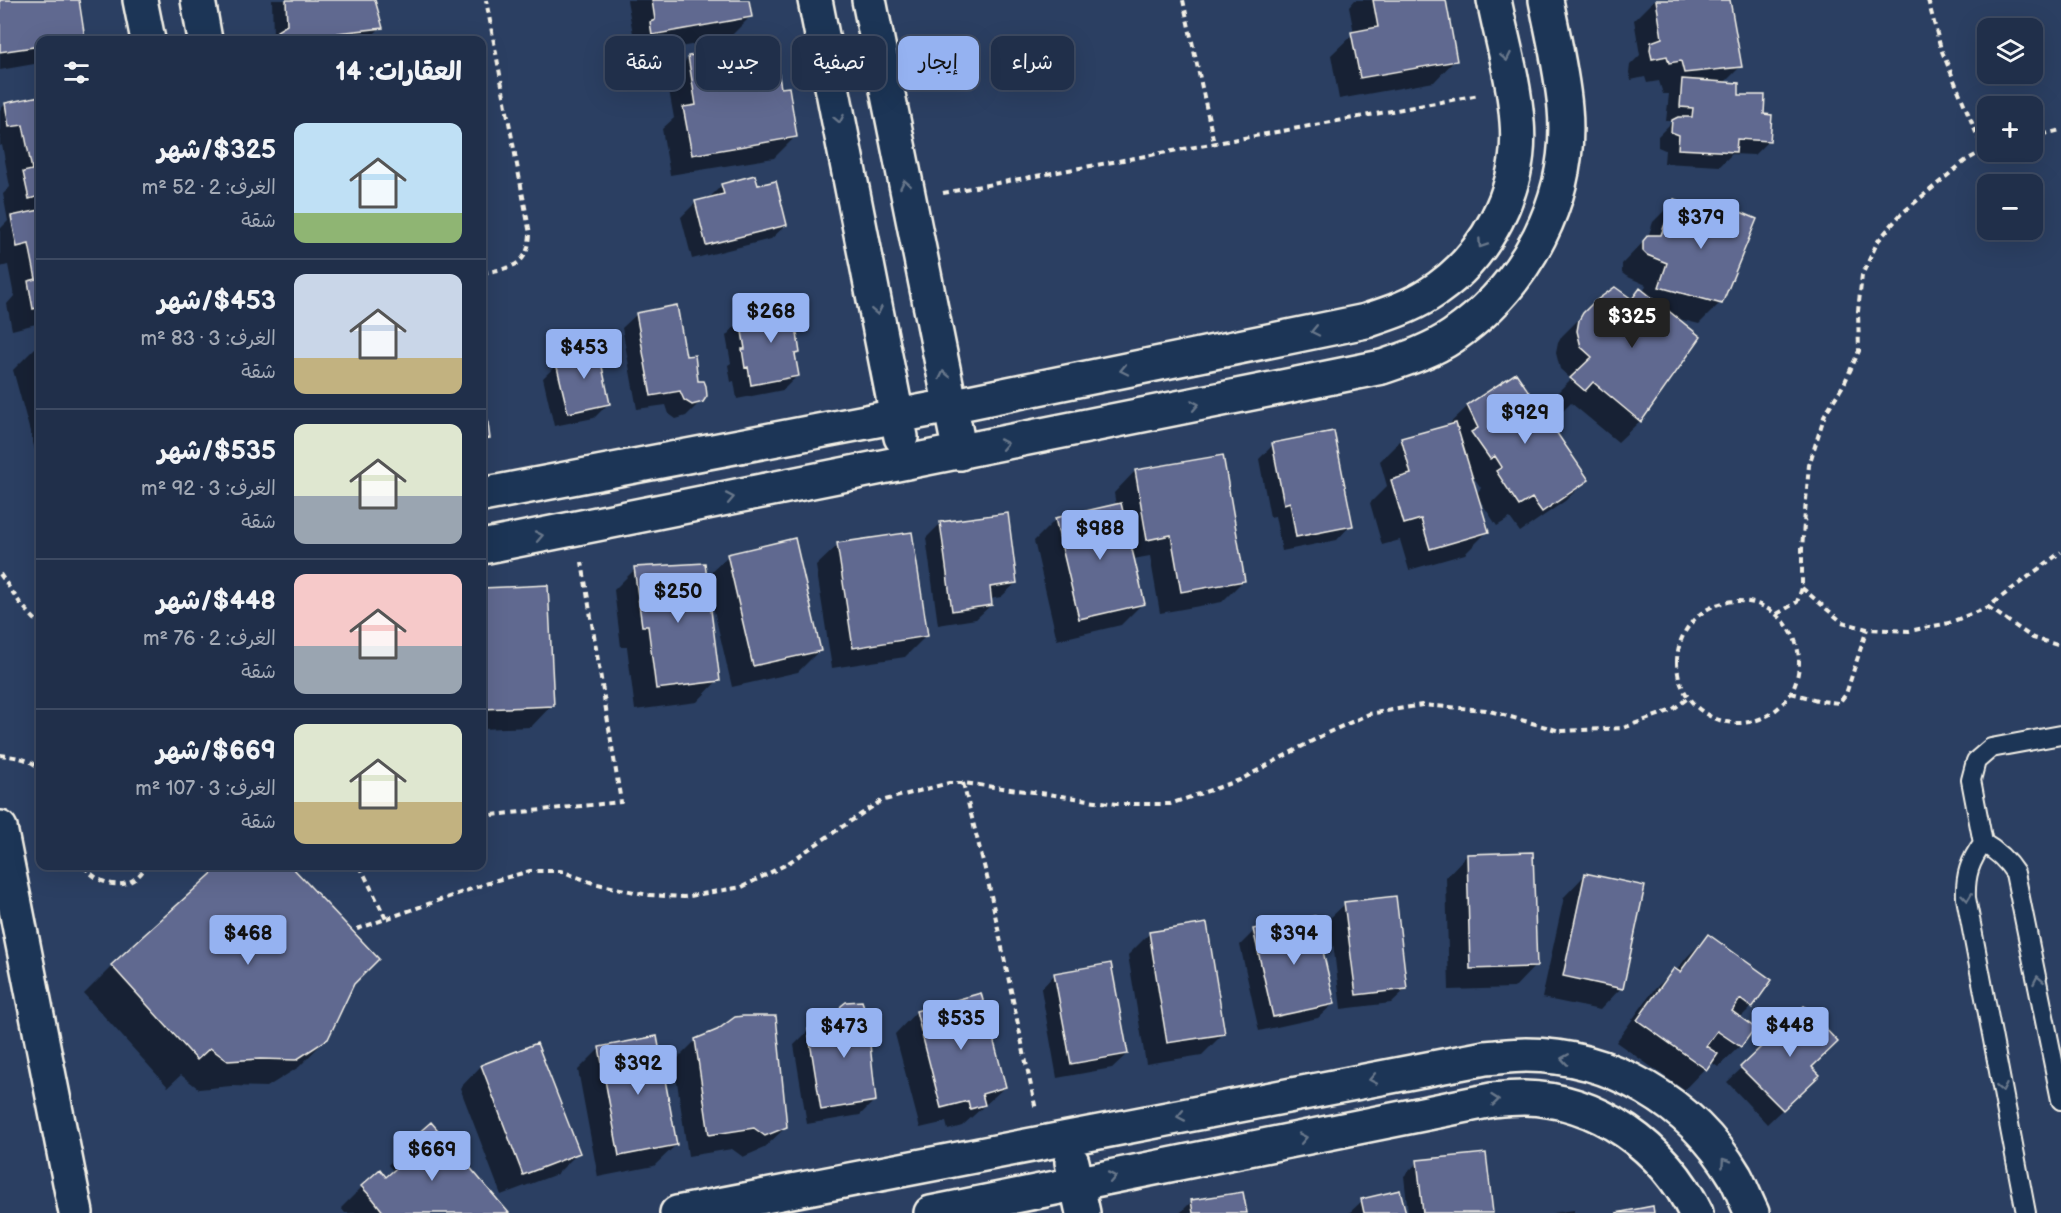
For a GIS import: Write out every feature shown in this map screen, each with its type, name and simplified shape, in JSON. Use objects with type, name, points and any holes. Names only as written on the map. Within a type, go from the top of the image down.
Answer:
[{"type":"street","points":[[140,0],[147,36]]},
{"type":"street","points":[[198,0],[204,36]]},
{"type":"street","points":[[815,0],[906,463]]},
{"type":"street","points":[[869,0],[960,453]]},
{"type":"street","points":[[486,494],[950,406],[1366,321],[1398,311],[1428,295],[1456,275],[1479,250],[1510,190],[1516,156],[1517,122],[1494,0]]},
{"type":"street","points":[[486,546],[1382,367],[1426,350],[1451,337],[1482,313],[1509,286],[1530,255],[1548,221],[1559,185],[1566,147],[1566,109],[1546,0]]},
{"type":"street","points":[[0,828],[76,1213]]},
{"type":"street","points":[[677,1213],[1485,1058],[1527,1055],[1568,1059],[1609,1070],[1647,1088],[1681,1112],[1711,1142],[1735,1176],[1752,1213]]},
{"type":"street","points":[[931,1213],[1080,1198],[1492,1100],[1525,1098],[1558,1102],[1590,1112],[1620,1126],[1646,1146],[1669,1169],[1688,1196],[1696,1213]]},
{"type":"street","points":[[1043,1143],[1080,1198]]},
{"type":"street","points":[[1031,1203],[1043,1143]]},
{"type":"lane","points":[[2026,1213],[1966,898],[1965,882],[1968,868],[1983,843],[1971,780],[1976,761],[1991,748],[2061,735]]},
{"type":"lane","points":[[1983,843],[1996,850],[2007,860],[2015,873],[2061,1100]]},
{"type":"path","points":[[486,0],[530,234],[527,252],[514,267],[486,272]]},
{"type":"path","points":[[1183,0],[1214,143]]},
{"type":"path","points":[[1928,0],[1941,49],[1977,130]]},
{"type":"path","points":[[908,200],[1512,88]]},
{"type":"path","points":[[2043,134],[2061,130]]},
{"type":"path","points":[[1777,614],[1797,602],[1802,588],[1802,548],[1809,465],[1825,414],[1844,384],[1859,351],[1858,311],[1863,275],[1878,242],[1901,214],[1977,153]]},
{"type":"path","points":[[486,816],[621,802],[577,529]]},
{"type":"path","points":[[1802,588],[1842,622],[1867,629],[1909,631],[1949,623],[1988,607],[2061,552]]},
{"type":"path","points":[[0,574],[20,603],[36,621]]},
{"type":"path","points":[[1726,601],[1744,601],[1761,605],[1777,614],[1789,626],[1797,642],[1800,659],[1798,676],[1791,693],[1781,706],[1766,717],[1749,722],[1732,723],[1715,719],[1700,710],[1688,698],[1679,682],[1676,664],[1678,647],[1684,631],[1695,617],[1710,607],[1726,601]]},
{"type":"path","points":[[1988,607],[2033,639],[2061,646]]},
{"type":"path","points":[[1791,693],[1839,703],[1846,694],[1867,629]]},
{"type":"path","points":[[357,930],[497,880],[530,871],[561,871],[593,883],[648,895],[684,897],[742,887],[785,865],[881,801],[949,783],[1116,804],[1170,804],[1240,780],[1325,734],[1369,714],[1422,705],[1486,710],[1560,731],[1623,728],[1672,710],[1688,698]]},
{"type":"path","points":[[0,755],[23,758],[36,765]]},
{"type":"path","points":[[963,783],[988,881],[1043,1143]]},
{"type":"path","points":[[88,870],[101,882],[113,885],[126,883],[136,878],[143,870]]},
{"type":"path","points":[[362,870],[386,919]]},
{"type":"building","points":[[0,0],[79,0],[85,36],[36,36],[36,47],[0,52]]},
{"type":"building","points":[[286,0],[375,0],[383,28],[338,33],[338,36],[279,36],[277,31],[287,25]]},
{"type":"building","points":[[652,0],[749,0],[752,17],[652,35],[650,22],[655,20]]},
{"type":"building","points":[[1373,0],[1446,0],[1457,61],[1360,78],[1351,32],[1378,27]]},
{"type":"building","points":[[1656,0],[1730,0],[1742,67],[1684,73],[1681,61],[1669,63],[1667,56],[1652,59],[1651,42],[1662,38]]},
{"type":"building","points":[[696,55],[696,90],[780,90],[780,82],[781,88],[789,87],[797,137],[692,155],[683,107],[696,105],[688,56]]},
{"type":"building","points":[[1682,79],[1739,83],[1739,95],[1765,95],[1764,114],[1772,115],[1770,141],[1737,139],[1736,152],[1678,149],[1679,135],[1671,132],[1672,120],[1678,117],[1692,117],[1693,108],[1680,107]]},
{"type":"building","points":[[36,97],[36,197],[29,199],[23,172],[32,170],[23,125],[9,127],[5,103]]},
{"type":"building","points":[[755,175],[758,185],[776,181],[787,225],[706,245],[695,201],[724,194],[721,184]]},
{"type":"building","points":[[1674,199],[1718,215],[1724,205],[1757,219],[1722,304],[1659,287],[1667,263],[1647,255],[1643,251],[1643,241],[1648,235],[1661,235]]},
{"type":"building","points":[[36,211],[36,279],[29,244],[17,247],[11,216]]},
{"type":"building","points":[[36,279],[36,308],[33,309],[28,281]]},
{"type":"building","points":[[1615,287],[1632,299],[1640,288],[1701,337],[1641,422],[1593,382],[1585,391],[1570,378],[1592,357],[1581,347],[1577,331],[1579,320],[1594,302]]},
{"type":"building","points":[[792,301],[800,353],[795,354],[799,376],[751,385],[748,367],[745,368],[742,349],[745,349],[740,320],[762,316],[761,306]]},
{"type":"building","points":[[677,305],[686,356],[695,355],[698,381],[704,381],[706,386],[707,396],[703,402],[692,405],[684,400],[680,391],[651,396],[636,313]]},
{"type":"building","points":[[597,343],[610,404],[568,413],[556,363],[574,359],[572,349]]},
{"type":"building","points":[[1516,373],[1589,480],[1542,512],[1532,498],[1519,506],[1496,471],[1502,467],[1495,456],[1490,459],[1471,432],[1478,428],[1467,405]]},
{"type":"building","points":[[486,409],[490,438],[486,438]]},
{"type":"building","points":[[1456,423],[1489,532],[1430,549],[1421,519],[1404,524],[1391,480],[1411,474],[1401,438]]},
{"type":"building","points":[[1334,431],[1353,526],[1296,537],[1290,502],[1284,504],[1272,443]]},
{"type":"building","points":[[1223,455],[1245,581],[1181,592],[1171,535],[1147,540],[1135,470]]},
{"type":"building","points":[[1121,503],[1145,604],[1079,619],[1055,518]]},
{"type":"building","points":[[1008,513],[1017,583],[990,587],[992,605],[952,611],[940,522]]},
{"type":"building","points":[[912,532],[928,636],[853,648],[837,543]]},
{"type":"building","points":[[795,538],[821,651],[753,666],[727,554]]},
{"type":"building","points":[[705,563],[720,681],[656,689],[648,626],[642,626],[634,567]]},
{"type":"building","points":[[548,585],[554,706],[486,709],[486,588]]},
{"type":"building","points":[[1533,852],[1537,967],[1470,969],[1467,854]]},
{"type":"building","points":[[216,870],[295,870],[379,959],[354,984],[328,1039],[296,1060],[228,1061],[210,1048],[197,1060],[111,965]]},
{"type":"building","points":[[1585,873],[1645,886],[1623,989],[1563,976]]},
{"type":"building","points":[[1396,896],[1407,989],[1356,995],[1344,902]]},
{"type":"building","points":[[1315,916],[1335,1004],[1273,1017],[1253,929]]},
{"type":"building","points":[[1207,923],[1225,1034],[1167,1043],[1149,932]]},
{"type":"building","points":[[1708,934],[1772,980],[1752,1008],[1740,999],[1732,1011],[1755,1028],[1741,1047],[1717,1031],[1706,1046],[1718,1054],[1707,1070],[1637,1020],[1674,968],[1680,972]]},
{"type":"building","points":[[1111,963],[1128,1054],[1071,1064],[1054,973]]},
{"type":"building","points":[[981,993],[1006,1087],[982,1094],[985,1105],[970,1109],[968,1101],[941,1108],[916,1011]]},
{"type":"building","points":[[862,1001],[867,1016],[876,1101],[821,1110],[808,1029],[840,1022],[838,1013],[841,1006],[846,1002]]},
{"type":"building","points":[[1804,1006],[1838,1042],[1812,1067],[1820,1075],[1783,1110],[1740,1067]]},
{"type":"building","points":[[776,1016],[787,1127],[765,1136],[754,1128],[709,1135],[695,1039],[717,1030],[735,1017]]},
{"type":"building","points":[[657,1036],[677,1145],[619,1156],[599,1047]]},
{"type":"building","points":[[537,1043],[580,1153],[523,1175],[481,1065]]},
{"type":"building","points":[[431,1122],[509,1213],[384,1213],[361,1186],[380,1169],[386,1177],[416,1151],[408,1142]]},
{"type":"building","points":[[1486,1153],[1493,1213],[1423,1213],[1417,1160]]},
{"type":"building","points":[[1400,1190],[1406,1213],[1364,1213],[1361,1199]]},
{"type":"building","points":[[1243,1192],[1247,1213],[1193,1213],[1191,1200]]},
{"type":"building","points":[[1653,1206],[1654,1213],[1616,1213]]}]
